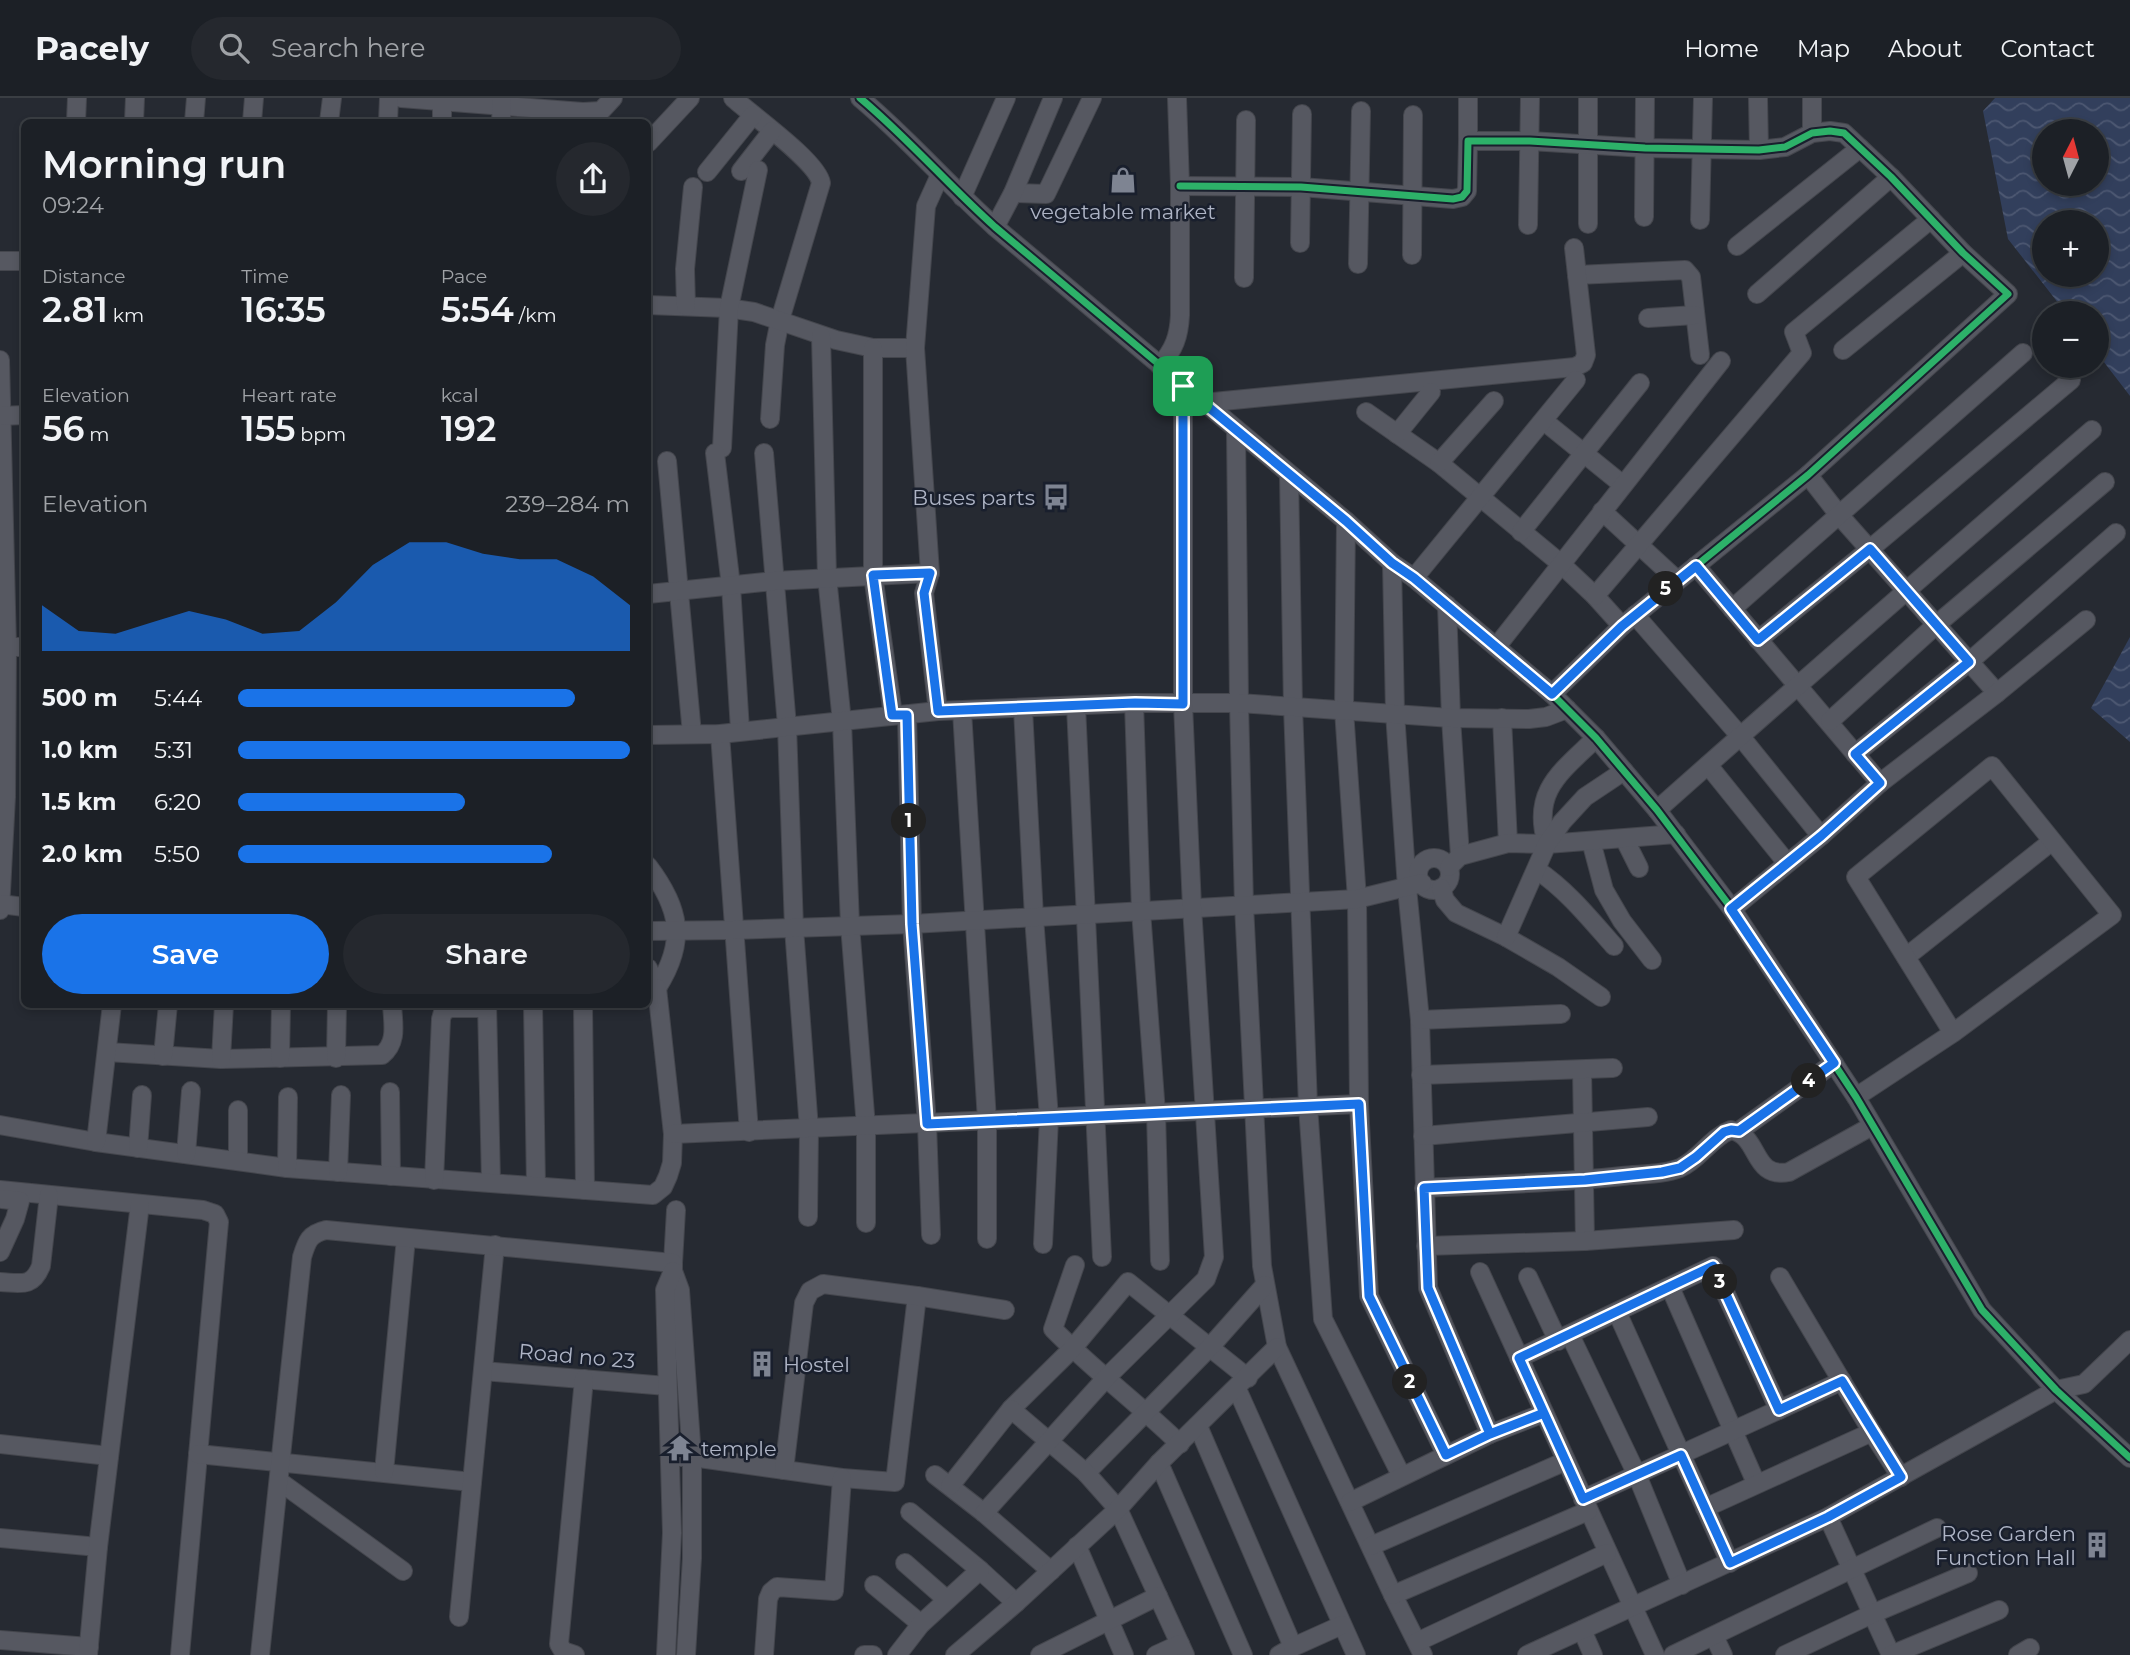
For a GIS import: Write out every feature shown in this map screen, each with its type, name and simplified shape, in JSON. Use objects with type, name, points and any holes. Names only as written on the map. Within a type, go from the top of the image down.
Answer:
[{"type":"street","points":[[76,119],[77,98]]},
{"type":"street","points":[[134,119],[135,98]]},
{"type":"street","points":[[194,119],[196,98]]},
{"type":"street","points":[[252,119],[254,98]]},
{"type":"street","points":[[329,119],[332,98]]},
{"type":"street","points":[[388,119],[389,98]]},
{"type":"street","points":[[401,98],[442,100],[501,109],[583,111],[601,111],[613,98]]},
{"type":"street","points":[[651,140],[690,98]]},
{"type":"street","points":[[733,98],[806,158],[820,174],[821,183],[780,320],[775,345],[770,419]]},
{"type":"street","points":[[860,98],[895,128],[995,227],[1346,521],[1392,563],[1497,646],[1552,694],[1596,738],[1676,834],[1731,909],[1856,1097],[1982,1310],[2056,1390],[2130,1458]]},
{"type":"street","points":[[962,197],[1006,98]]},
{"type":"street","points":[[995,227],[1013,193],[1053,98]]},
{"type":"street","points":[[1013,193],[1046,194],[1092,98]]},
{"type":"street","points":[[1160,366],[1174,349],[1179,333],[1181,186],[1177,98]]},
{"type":"street","points":[[1181,186],[1301,187],[1411,197],[1462,197],[1467,191],[1468,182],[1468,98]]},
{"type":"street","points":[[1528,225],[1530,98]]},
{"type":"street","points":[[1588,98],[1588,224]]},
{"type":"street","points":[[1644,217],[1645,98]]},
{"type":"street","points":[[1700,220],[1703,98]]},
{"type":"street","points":[[1758,98],[1759,150]]},
{"type":"street","points":[[1812,98],[1812,133]]},
{"type":"street","points":[[442,100],[442,119]]},
{"type":"street","points":[[1358,264],[1361,111]]},
{"type":"street","points":[[1300,243],[1302,114]]},
{"type":"street","points":[[1412,255],[1413,115]]},
{"type":"street","points":[[707,172],[752,116]]},
{"type":"street","points":[[1244,278],[1246,120]]},
{"type":"street","points":[[740,730],[719,451],[729,308],[750,170],[772,131]]},
{"type":"street","points":[[1468,141],[1759,150],[1785,147],[1812,133],[1844,133],[1891,177],[1963,253],[2008,294],[1808,475],[1628,621],[1552,694]]},
{"type":"street","points":[[1737,246],[1860,148]]},
{"type":"street","points":[[938,711],[924,593],[930,573],[915,348],[926,206],[940,175]]},
{"type":"street","points":[[1757,294],[1891,177]]},
{"type":"street","points":[[686,306],[685,269],[693,187]]},
{"type":"street","points":[[1595,596],[1802,353],[1794,332],[1931,219]]},
{"type":"street","points":[[1203,403],[1574,367],[1583,363],[1587,355],[1574,248]]},
{"type":"street","points":[[1843,350],[1963,253]]},
{"type":"street","points":[[0,261],[21,261]]},
{"type":"street","points":[[1577,275],[1685,270],[1691,277],[1700,355]]},
{"type":"street","points":[[651,305],[729,308],[754,312],[821,336],[873,348],[915,348]]},
{"type":"street","points":[[1648,318],[1695,316]]},
{"type":"street","points":[[821,336],[827,578],[842,722],[850,925],[866,1127],[866,1223]]},
{"type":"street","points":[[873,348],[873,575],[900,715],[927,1124],[931,1236]]},
{"type":"street","points":[[1732,609],[2023,353]]},
{"type":"street","points":[[0,360],[0,416],[11,647],[0,910]]},
{"type":"street","points":[[1497,646],[1721,361]]},
{"type":"street","points":[[1414,578],[1576,380]]},
{"type":"street","points":[[1758,640],[2071,380]]},
{"type":"street","points":[[1521,532],[1640,383]]},
{"type":"street","points":[[984,1513],[1107,1377],[1206,1279],[1214,1257],[1203,1111],[1183,704],[1183,386]]},
{"type":"street","points":[[1397,434],[1431,393]]},
{"type":"street","points":[[1439,463],[1494,401]]},
{"type":"street","points":[[1366,412],[1439,463],[1628,621],[1741,737],[1821,836]]},
{"type":"street","points":[[0,416],[21,415]]},
{"type":"street","points":[[1544,421],[1623,485]]},
{"type":"street","points":[[1236,430],[1238,703],[1244,905],[1262,1266],[1278,1347],[1420,1649],[1607,1553]]},
{"type":"street","points":[[1657,810],[1796,685],[2092,430]]},
{"type":"street","points":[[764,453],[787,726],[794,928],[809,1129],[808,1217]]},
{"type":"street","points":[[667,461],[692,734]]},
{"type":"street","points":[[1289,474],[1293,707],[1308,1106],[1323,1319],[1401,1475]]},
{"type":"street","points":[[1808,475],[1839,515],[1997,693]]},
{"type":"street","points":[[1829,721],[2105,482]]},
{"type":"street","points":[[1602,511],[1677,580]]},
{"type":"street","points":[[1346,521],[1343,710],[1357,898],[1359,1104],[1369,1296],[1446,1455]]},
{"type":"street","points":[[1855,754],[1969,662],[2116,533]]},
{"type":"street","points":[[1392,563],[1395,713],[1414,886],[1428,1288],[1490,1434]]},
{"type":"street","points":[[1696,566],[1880,783]]},
{"type":"street","points":[[651,594],[774,581],[930,573]]},
{"type":"street","points":[[651,931],[912,924],[1301,902],[1357,898],[1414,886],[1441,888],[1448,881],[1455,861],[1447,605]]},
{"type":"street","points":[[1731,909],[1821,836],[1880,783],[2086,620]]},
{"type":"street","points":[[1135,703],[1141,911],[1156,1113],[1160,1261]]},
{"type":"street","points":[[651,735],[720,734],[938,711],[1135,703],[1238,703],[1451,718],[1546,718],[1567,709]]},
{"type":"street","points":[[1076,706],[1102,1257]]},
{"type":"street","points":[[1023,709],[1034,917],[1049,1118],[1044,1244]]},
{"type":"street","points":[[962,711],[987,1121],[987,1239]]},
{"type":"street","points":[[1502,718],[1508,843]]},
{"type":"street","points":[[720,734],[749,1132]]},
{"type":"street","points":[[1547,844],[1541,809],[1547,792],[1559,774],[1596,738]]},
{"type":"street","points":[[1708,765],[1787,863]]},
{"type":"street","points":[[1856,1097],[1953,1033],[2112,915],[1992,766],[1856,877],[1953,1033]]},
{"type":"street","points":[[1506,937],[1547,844],[1574,806],[1624,771]]},
{"type":"street","points":[[1414,886],[1419,878],[1420,867],[1427,859],[1455,861],[1508,843],[1625,840],[1676,834]]},
{"type":"street","points":[[1625,840],[1639,868]]},
{"type":"street","points":[[1591,841],[1604,890],[1622,921],[1653,960]]},
{"type":"street","points":[[1906,957],[2051,842]]},
{"type":"street","points":[[651,870],[669,897],[676,931],[674,954],[657,988]]},
{"type":"street","points":[[1537,870],[1557,884],[1614,946]]},
{"type":"street","points":[[1441,888],[1445,900],[1456,913],[1506,937],[1558,967],[1601,997]]},
{"type":"street","points":[[0,904],[21,907]]},
{"type":"street","points":[[0,1125],[96,1142],[287,1168],[653,1195],[659,1191],[672,1163],[673,1134],[657,988],[651,975]]},
{"type":"street","points":[[96,1142],[111,1008]]},
{"type":"street","points":[[163,1056],[168,1008]]},
{"type":"street","points":[[221,1059],[224,1008]]},
{"type":"street","points":[[279,1058],[281,1008]]},
{"type":"street","points":[[336,1058],[337,1008]]},
{"type":"street","points":[[107,1052],[221,1059],[382,1055],[390,1049],[394,1040],[392,1008]]},
{"type":"street","points":[[434,1180],[440,1019],[443,1012],[450,1008]]},
{"type":"street","points":[[487,1008],[491,1182]]},
{"type":"street","points":[[533,1008],[537,1186]]},
{"type":"street","points":[[583,1008],[585,1190]]},
{"type":"street","points":[[1420,1020],[1561,1014]]},
{"type":"street","points":[[1739,1131],[1834,1063]]},
{"type":"street","points":[[1422,1075],[1613,1068]]},
{"type":"street","points":[[1582,1070],[1585,1241]]},
{"type":"street","points":[[186,1154],[191,1091]]},
{"type":"street","points":[[390,1092],[391,1176]]},
{"type":"street","points":[[138,1148],[142,1095]]},
{"type":"street","points":[[338,1172],[341,1095]]},
{"type":"street","points":[[287,1168],[288,1097]]},
{"type":"street","points":[[673,1134],[1359,1104]]},
{"type":"street","points":[[238,1110],[238,1161]]},
{"type":"street","points":[[1423,1136],[1648,1117]]},
{"type":"street","points":[[1424,1188],[1585,1180],[1662,1172],[1680,1168],[1724,1132],[1731,1130],[1739,1131],[1745,1136],[1763,1166],[1778,1174],[1788,1172],[1872,1126]]},
{"type":"street","points":[[6,1195],[49,1195],[204,1210],[215,1214],[219,1222],[180,1655]]},
{"type":"street","points":[[0,1252],[20,1201],[6,1195]]},
{"type":"street","points":[[0,1282],[31,1282],[37,1276],[41,1266],[49,1195]]},
{"type":"street","points":[[0,1640],[88,1651],[140,1204]]},
{"type":"street","points":[[666,1655],[672,1533],[664,1290],[673,1267],[676,1210]]},
{"type":"street","points":[[260,1655],[302,1257],[307,1240],[315,1232],[326,1230],[495,1245],[673,1267]]},
{"type":"street","points":[[1426,1246],[1585,1241],[1734,1230]]},
{"type":"street","points":[[384,1472],[406,1238]]},
{"type":"street","points":[[459,1617],[495,1245]]},
{"type":"street","points":[[1075,1265],[1053,1329],[1180,1444]]},
{"type":"street","points":[[1519,1358],[1713,1266],[1779,1410]]},
{"type":"street","points":[[673,1267],[681,1290],[692,1457],[692,1558],[686,1655]]},
{"type":"street","points":[[1480,1272],[1655,1655]]},
{"type":"street","points":[[1528,1277],[1564,1338],[1637,1475],[1682,1585]]},
{"type":"street","points":[[1780,1277],[1871,1432],[1901,1477]]},
{"type":"street","points":[[1051,1571],[942,1480],[1072,1349],[1129,1282],[1210,1347],[1242,1383],[1356,1655]]},
{"type":"street","points":[[784,1470],[804,1303],[810,1291],[823,1284],[1005,1310]]},
{"type":"street","points":[[1086,1473],[1210,1347],[1265,1285]]},
{"type":"street","points":[[1670,1287],[1756,1483]]},
{"type":"street","points":[[670,1457],[692,1457],[842,1478],[895,1482],[917,1296]]},
{"type":"street","points":[[1617,1312],[1730,1563]]},
{"type":"street","points":[[1527,1655],[1828,1517],[2056,1390],[2084,1384],[2130,1340]]},
{"type":"street","points":[[956,1655],[1016,1604],[1118,1509],[1160,1463],[1278,1347]]},
{"type":"street","name":"Road no 23","points":[[483,1371],[667,1386]]},
{"type":"street","points":[[575,1655],[563,1651],[559,1644],[584,1379]]},
{"type":"street","points":[[1393,1595],[1586,1505],[1637,1475],[1842,1381]]},
{"type":"street","points":[[1011,1409],[1086,1473],[1118,1509],[1183,1650],[1156,1655]]},
{"type":"street","points":[[1350,1502],[1490,1434],[1544,1413]]},
{"type":"street","points":[[1198,1426],[1286,1651],[1342,1625]]},
{"type":"street","points":[[1705,1508],[1871,1432]]},
{"type":"street","points":[[0,1444],[109,1456]]},
{"type":"street","points":[[198,1454],[472,1482]]},
{"type":"street","points":[[1371,1546],[1566,1461]]},
{"type":"street","points":[[1160,1463],[1243,1655]]},
{"type":"street","points":[[764,1655],[771,1592],[777,1587],[834,1591],[842,1478]]},
{"type":"street","points":[[279,1481],[403,1571]]},
{"type":"street","points":[[909,1512],[980,1570],[1016,1604]]},
{"type":"street","points":[[1828,1517],[1891,1655],[1999,1610]]},
{"type":"street","points":[[1673,1655],[1937,1528]]},
{"type":"street","points":[[0,1538],[98,1547]]},
{"type":"street","points":[[1077,1546],[1124,1655]]},
{"type":"street","points":[[905,1563],[946,1599]]},
{"type":"street","points":[[897,1655],[921,1624],[980,1570]]},
{"type":"street","points":[[1785,1655],[1968,1573]]},
{"type":"street","points":[[874,1585],[921,1624]]},
{"type":"street","points":[[1040,1655],[1158,1596]]},
{"type":"street","points":[[1582,1630],[1593,1655]]},
{"type":"street","points":[[1714,1636],[1723,1655]]},
{"type":"street","points":[[864,1655],[873,1655]]},
{"type":"water","points":[[1995,98],[2130,98],[2130,396],[2109,369],[2109,301],[2057,301],[2046,287],[2109,287],[2109,210],[2032,210],[2032,270],[2008,239],[1983,111]]},
{"type":"water","points":[[2130,637],[2130,742],[2091,708]]},
{"type":"cycle path","points":[[860,98],[995,227],[1346,521],[1392,563],[1414,578],[1552,694],[1596,738],[1657,810],[1732,909],[1856,1097],[1982,1310],[2056,1390],[2130,1458]]},
{"type":"cycle path","points":[[1180,186],[1301,187],[1453,199],[1462,197],[1467,191],[1468,141],[1759,150],[1785,147],[1812,133],[1830,131],[1844,133],[1891,177],[1963,253],[2008,294],[1808,475],[1622,626],[1552,694]]},
{"type":"place","name":"vegetable market","points":[[1123,180]]},
{"type":"place","name":"Buses parts","points":[[1056,497]]},
{"type":"place","name":"Hostel","points":[[762,1364]]},
{"type":"place","name":"temple","points":[[680,1448]]},
{"type":"place","name":"Rose Garden Function Hall","points":[[2097,1545]]},
{"type":"route","points":[[1183,386],[1183,704],[1135,703],[938,711],[924,593],[930,573],[873,575],[892,715],[907,715],[912,924],[927,1124],[1359,1104],[1369,1296],[1446,1455],[1544,1413],[1583,1499],[1681,1455],[1730,1563],[1828,1517],[1901,1477],[1842,1381],[1779,1410],[1713,1266],[1519,1358],[1544,1413],[1490,1434],[1428,1288],[1424,1188],[1585,1180],[1680,1168],[1724,1132],[1739,1131],[1834,1063],[1731,909],[1821,836],[1880,783],[1855,754],[1969,662],[1870,549],[1758,640],[1696,566],[1622,626],[1552,694],[1183,386]]}]
